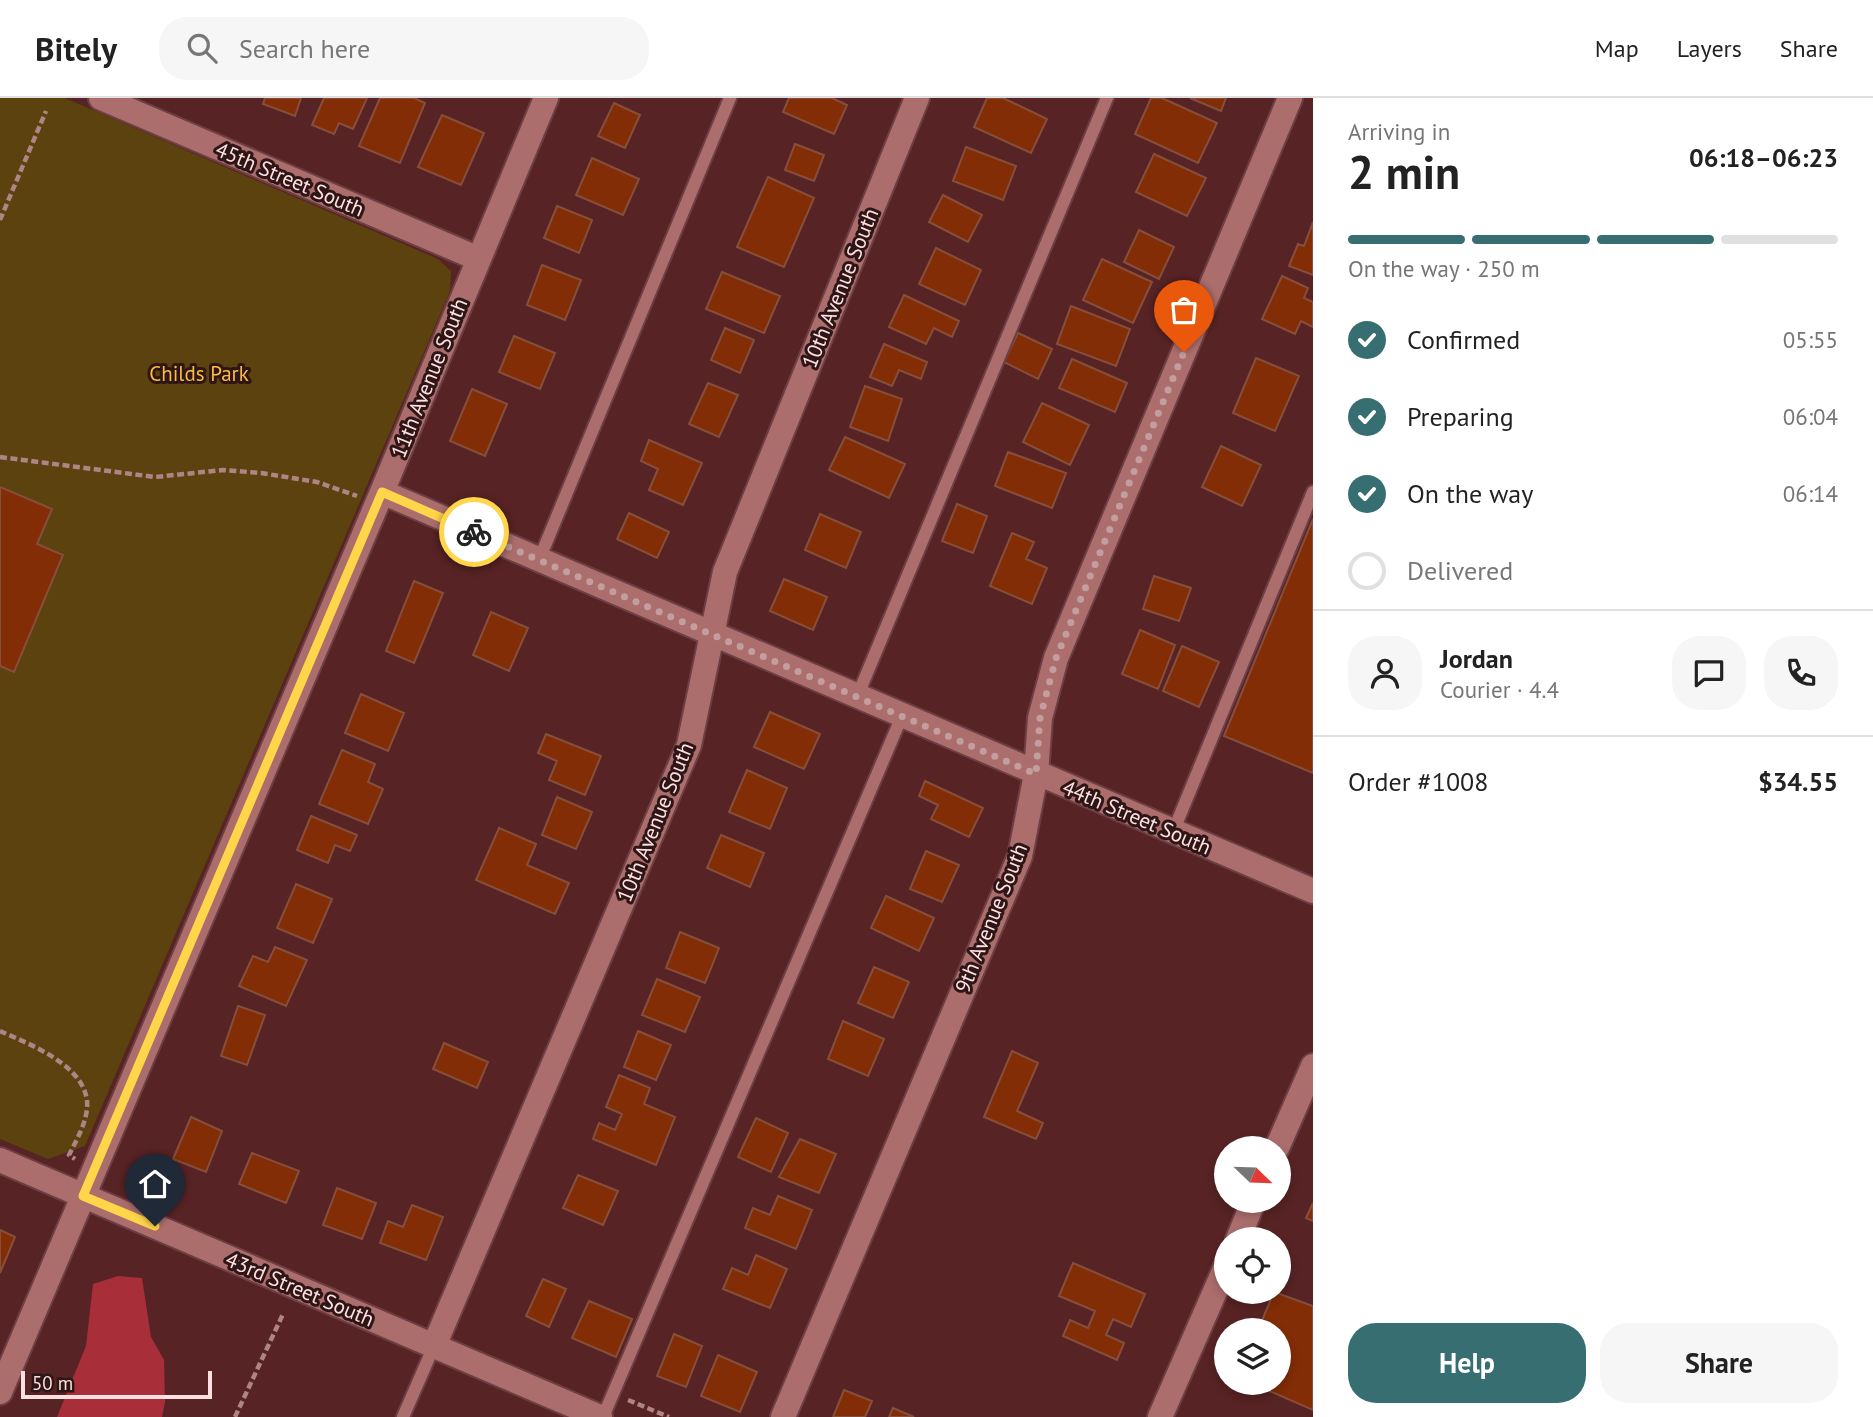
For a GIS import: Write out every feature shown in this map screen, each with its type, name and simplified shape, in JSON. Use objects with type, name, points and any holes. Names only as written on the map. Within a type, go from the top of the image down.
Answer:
[{"type":"street","name":"11th Avenue South","points":[[3,1376],[83,1196],[380,498],[545,98]]},
{"type":"street","name":"10th Avenue South","points":[[434,1346],[689,746],[724,572],[917,98]]},
{"type":"street","name":"9th Avenue South","points":[[783,1417],[1020,856],[1036,774],[1040,718],[1056,658],[1290,98]]},
{"type":"street","name":"45th Street South","points":[[112,100],[479,258]]},
{"type":"street","name":"44th Street South","points":[[380,498],[539,560],[1313,891]]},
{"type":"street","points":[[1282,1136],[1313,1066]]},
{"type":"street","name":"43rd Street South","points":[[0,1160],[602,1417]]},
{"type":"street","points":[[1160,1417],[1214,1294]]},
{"type":"lane","points":[[539,560],[730,98]]},
{"type":"lane","points":[[857,697],[1107,98]]},
{"type":"lane","points":[[1173,832],[1313,492]]},
{"type":"lane","points":[[602,1417],[902,716]]},
{"type":"lane","name":"10th Avenue South","points":[[403,1417],[434,1346]]},
{"type":"path","points":[[0,220],[46,111]]},
{"type":"path","points":[[0,457],[155,477],[223,470],[261,473],[317,482],[380,498]]},
{"type":"path","points":[[0,1031],[53,1055],[73,1073],[85,1096],[87,1114],[69,1155]]},
{"type":"path","points":[[234,1417],[283,1314]]},
{"type":"green space","name":"Childs Park","points":[[0,98],[65,98],[438,259],[451,271],[450,291],[85,1146],[48,1159],[0,1139]]},
{"type":"shaded area","points":[[118,1276],[142,1278],[151,1337],[164,1360],[165,1402],[162,1417],[57,1417],[86,1346],[93,1284]]},
{"type":"building","points":[[265,98],[301,98],[295,116],[263,104]]},
{"type":"building","points":[[324,98],[367,98],[353,129],[339,123],[334,134],[312,125]]},
{"type":"building","points":[[380,98],[414,98],[425,103],[400,163],[359,146]]},
{"type":"building","points":[[789,98],[832,98],[847,105],[834,134],[783,112]]},
{"type":"building","points":[[987,98],[1003,98],[1047,119],[1031,153],[974,127]]},
{"type":"building","points":[[1151,98],[1162,98],[1217,123],[1198,163],[1135,134]]},
{"type":"building","points":[[1190,98],[1226,98],[1221,111]]},
{"type":"building","points":[[614,103],[640,115],[625,148],[598,136]]},
{"type":"building","points":[[442,115],[484,133],[461,185],[418,167]]},
{"type":"building","points":[[795,144],[824,155],[814,181],[785,170]]},
{"type":"building","points":[[966,147],[1016,166],[1003,200],[953,181]]},
{"type":"building","points":[[1154,154],[1206,178],[1187,216],[1136,192]]},
{"type":"building","points":[[592,158],[639,179],[623,215],[576,195]]},
{"type":"building","points":[[768,177],[814,198],[784,267],[737,247]]},
{"type":"building","points":[[943,195],[982,215],[968,242],[929,222]]},
{"type":"building","points":[[557,206],[592,220],[579,253],[544,238]]},
{"type":"building","points":[[1313,222],[1313,275],[1289,266],[1298,244],[1304,246]]},
{"type":"building","points":[[1139,230],[1174,247],[1159,279],[1124,262]]},
{"type":"building","points":[[936,248],[981,270],[965,305],[919,284]]},
{"type":"building","points":[[1102,259],[1152,282],[1133,323],[1083,300]]},
{"type":"building","points":[[542,265],[581,280],[565,320],[527,305]]},
{"type":"building","points":[[722,272],[780,296],[764,333],[706,309]]},
{"type":"building","points":[[1282,276],[1308,288],[1304,298],[1313,302],[1313,327],[1301,321],[1295,334],[1262,319]]},
{"type":"building","points":[[904,295],[959,321],[952,337],[934,328],[926,344],[889,327]]},
{"type":"building","points":[[1071,306],[1130,329],[1116,366],[1057,344]]},
{"type":"building","points":[[725,328],[754,340],[740,373],[711,360]]},
{"type":"building","points":[[1018,333],[1052,349],[1038,379],[1004,362]]},
{"type":"building","points":[[514,336],[555,353],[540,389],[499,372]]},
{"type":"building","points":[[884,344],[927,362],[921,379],[899,370],[892,386],[870,377]]},
{"type":"building","points":[[1256,358],[1299,376],[1275,431],[1233,413]]},
{"type":"building","points":[[1072,359],[1127,383],[1115,412],[1059,388]]},
{"type":"building","points":[[708,383],[738,395],[719,437],[689,424]]},
{"type":"building","points":[[865,386],[902,399],[888,441],[850,427]]},
{"type":"building","points":[[472,389],[507,404],[485,456],[450,441]]},
{"type":"building","points":[[1042,403],[1089,425],[1070,465],[1023,442]]},
{"type":"building","points":[[845,437],[905,464],[889,498],[829,470]]},
{"type":"building","points":[[649,440],[702,463],[683,505],[649,490],[658,469],[641,461]]},
{"type":"building","points":[[1221,446],[1261,465],[1242,506],[1202,487]]},
{"type":"building","points":[[1008,452],[1066,473],[1052,508],[995,486]]},
{"type":"building","points":[[0,487],[52,509],[37,544],[63,555],[14,672],[0,666]]},
{"type":"building","points":[[957,504],[987,516],[973,553],[942,541]]},
{"type":"building","points":[[629,513],[669,532],[657,558],[617,539]]},
{"type":"building","points":[[820,514],[861,532],[846,568],[805,550]]},
{"type":"building","points":[[1313,519],[1313,773],[1224,736]]},
{"type":"building","points":[[1012,533],[1034,542],[1026,559],[1047,568],[1032,604],[990,586]]},
{"type":"building","points":[[1154,576],[1191,588],[1179,621],[1143,609]]},
{"type":"building","points":[[784,579],[827,597],[813,630],[770,611]]},
{"type":"building","points":[[414,581],[443,593],[414,663],[386,651]]},
{"type":"building","points":[[491,612],[528,628],[509,671],[473,655]]},
{"type":"building","points":[[1140,630],[1175,645],[1158,689],[1122,674]]},
{"type":"building","points":[[1182,646],[1219,662],[1199,707],[1163,691]]},
{"type":"building","points":[[361,694],[404,713],[388,751],[345,733]]},
{"type":"building","points":[[770,712],[820,734],[804,769],[754,747]]},
{"type":"building","points":[[546,734],[601,756],[585,795],[549,780],[557,761],[538,753]]},
{"type":"building","points":[[342,750],[375,764],[368,782],[383,789],[368,824],[319,804]]},
{"type":"building","points":[[747,770],[787,788],[770,829],[729,812]]},
{"type":"building","points":[[925,781],[983,808],[969,837],[931,819],[938,805],[919,796]]},
{"type":"building","points":[[557,797],[592,812],[576,849],[542,835]]},
{"type":"building","points":[[311,816],[357,835],[350,851],[335,845],[328,863],[297,850]]},
{"type":"building","points":[[499,828],[536,844],[527,865],[569,883],[555,914],[476,880]]},
{"type":"building","points":[[721,835],[764,853],[750,887],[707,868]]},
{"type":"building","points":[[926,851],[959,865],[942,902],[910,889]]},
{"type":"building","points":[[296,884],[332,899],[313,943],[277,928]]},
{"type":"building","points":[[886,896],[934,918],[919,951],[871,928]]},
{"type":"building","points":[[680,932],[719,948],[705,983],[666,968]]},
{"type":"building","points":[[275,947],[307,960],[286,1006],[239,986],[253,956],[268,962]]},
{"type":"building","points":[[874,967],[909,982],[893,1018],[858,1003]]},
{"type":"building","points":[[657,979],[700,997],[685,1032],[642,1015]]},
{"type":"building","points":[[238,1006],[265,1015],[247,1065],[221,1056]]},
{"type":"building","points":[[843,1021],[884,1039],[868,1076],[828,1059]]},
{"type":"building","points":[[638,1031],[671,1045],[656,1080],[624,1067]]},
{"type":"building","points":[[444,1043],[488,1062],[477,1088],[433,1069]]},
{"type":"building","points":[[1012,1051],[1038,1063],[1017,1111],[1043,1123],[1036,1139],[984,1117]]},
{"type":"building","points":[[619,1075],[650,1088],[644,1104],[675,1117],[656,1165],[593,1139],[599,1123],[615,1130],[622,1114],[606,1107]]},
{"type":"building","points":[[191,1117],[222,1131],[206,1172],[173,1159]]},
{"type":"building","points":[[756,1118],[788,1133],[771,1172],[738,1157]]},
{"type":"building","points":[[800,1139],[836,1154],[819,1193],[779,1177]]},
{"type":"building","points":[[252,1153],[299,1171],[286,1203],[239,1184]]},
{"type":"building","points":[[578,1175],[618,1191],[603,1225],[563,1208]]},
{"type":"building","points":[[337,1188],[376,1203],[362,1239],[323,1225]]},
{"type":"building","points":[[778,1196],[812,1210],[796,1249],[745,1228],[753,1208],[770,1215]]},
{"type":"building","points":[[1313,1203],[1313,1221],[1306,1218]]},
{"type":"building","points":[[412,1205],[443,1217],[426,1260],[380,1243],[388,1221],[403,1227]]},
{"type":"building","points":[[0,1230],[15,1237],[0,1273]]},
{"type":"building","points":[[756,1255],[787,1269],[770,1308],[723,1289],[732,1268],[748,1275]]},
{"type":"building","points":[[1073,1263],[1145,1294],[1131,1327],[1113,1319],[1106,1335],[1124,1343],[1117,1360],[1063,1336],[1070,1320],[1088,1328],[1095,1311],[1059,1296]]},
{"type":"building","points":[[543,1279],[566,1289],[549,1327],[526,1316]]},
{"type":"building","points":[[1291,1298],[1313,1306],[1313,1410],[1279,1395],[1291,1395],[1291,1318],[1263,1318],[1269,1304],[1291,1304]]},
{"type":"building","points":[[589,1301],[632,1319],[616,1357],[572,1338]]},
{"type":"building","points":[[674,1334],[702,1346],[686,1387],[657,1376]]},
{"type":"building","points":[[718,1355],[757,1372],[740,1412],[701,1396]]},
{"type":"building","points":[[844,1390],[872,1401],[865,1417],[833,1417]]},
{"type":"building","points":[[893,1408],[914,1417],[889,1417]]},
{"type":"way so far","points":[[474,532],[1036,774],[1040,718],[1056,658],[1184,352]]},
{"type":"route","points":[[155,1226],[83,1196],[382,492],[474,532]]}]
